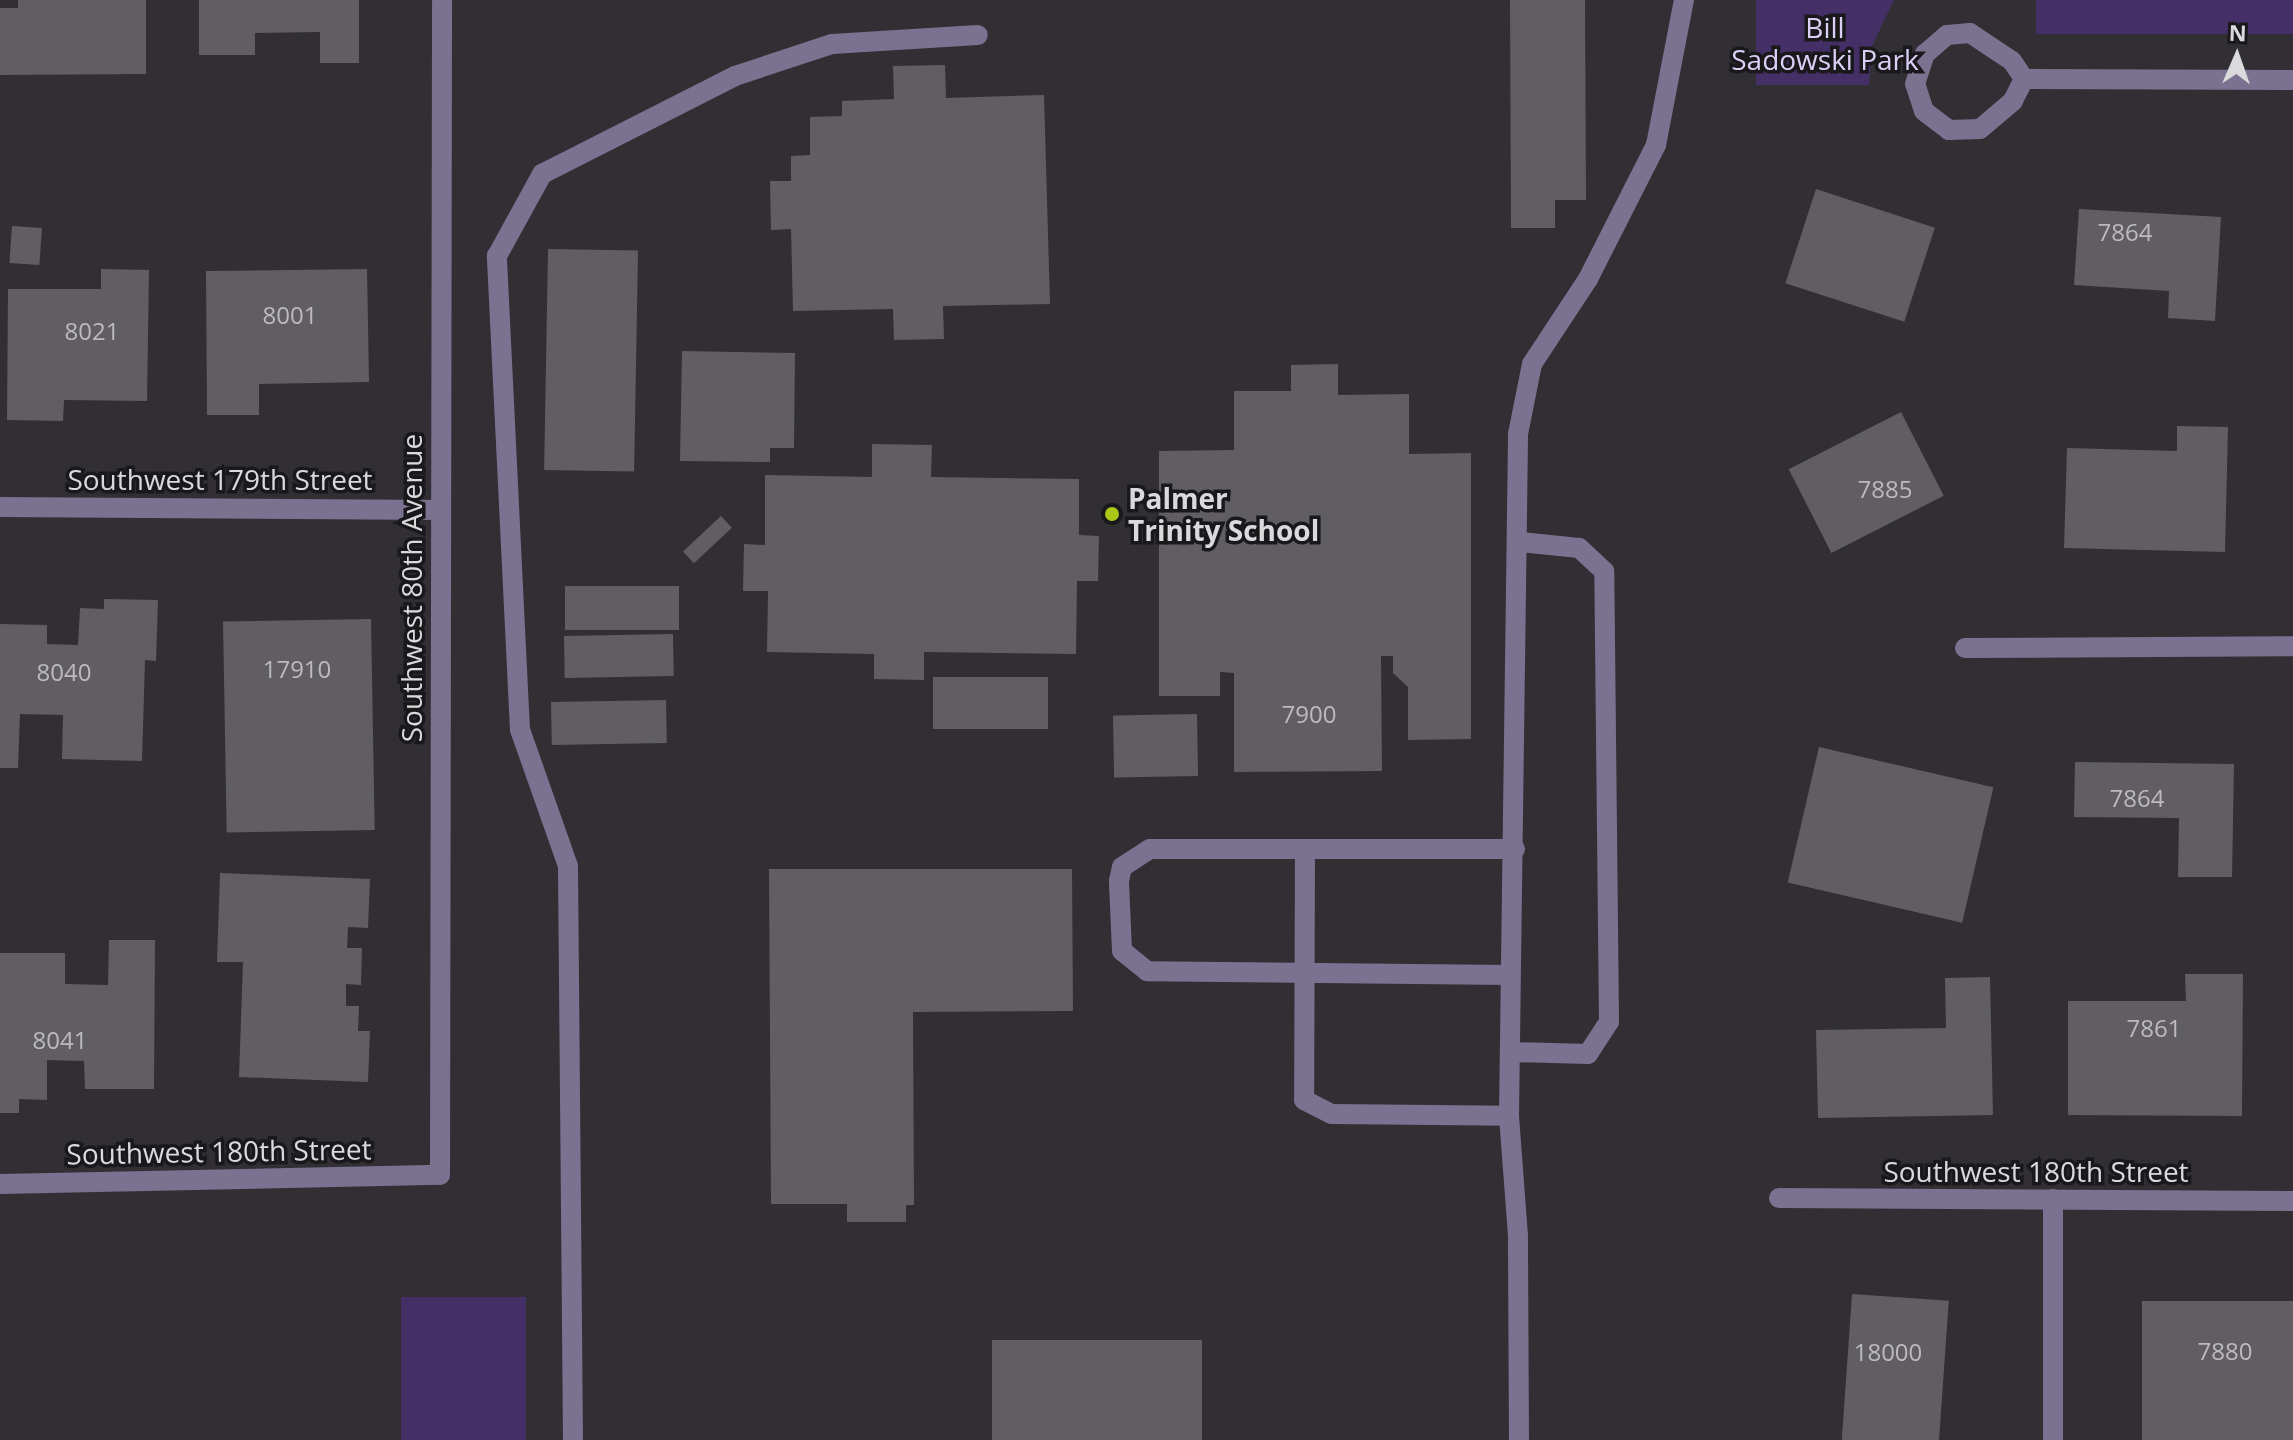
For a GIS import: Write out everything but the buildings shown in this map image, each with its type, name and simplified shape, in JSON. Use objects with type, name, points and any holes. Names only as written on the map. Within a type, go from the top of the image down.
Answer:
[{"type":"street","name":"Southwest 80th Avenue","points":[[440,1175],[442,0]]},
{"type":"street","points":[[1519,1440],[1518,1236],[1509,1116],[1520,542],[1518,434],[1532,364],[1588,279],[1656,145],[1684,0]]},
{"type":"street","points":[[1970,33],[2012,61],[2024,79],[2013,101],[1980,129],[1949,130],[1924,111],[1915,84],[1925,54],[1947,35],[1970,33]]},
{"type":"street","points":[[573,1440],[568,866],[520,730],[497,256],[542,174],[735,76],[832,44],[978,35]]},
{"type":"street","points":[[2024,79],[2293,80]]},
{"type":"street","name":"Southwest 179th Street","points":[[0,507],[439,510]]},
{"type":"street","points":[[1510,1052],[1588,1054],[1609,1022],[1604,571],[1579,548],[1520,542]]},
{"type":"street","points":[[1965,648],[2293,646]]},
{"type":"street","points":[[1510,975],[1147,971],[1132,965],[1122,951],[1119,881],[1122,867],[1150,849],[1515,849]]},
{"type":"street","points":[[1305,849],[1301,1082],[1315,1111],[1509,1116]]},
{"type":"street","name":"Southwest 180th Street","points":[[0,1184],[440,1175]]},
{"type":"street","name":"Southwest 180th Street","points":[[1779,1198],[2293,1201]]},
{"type":"street","points":[[2053,1199],[2053,1440]]},
{"type":"green space","name":"Bill Sadowski Park","points":[[1756,0],[1894,0],[1872,46],[1869,85],[1756,85]]},
{"type":"green space","points":[[2036,0],[2293,0],[2293,34],[2036,34]]},
{"type":"green space","points":[[401,1297],[526,1297],[526,1440],[401,1440]]},
{"type":"place","name":"Palmer Trinity School","points":[[1112,514]]}]
